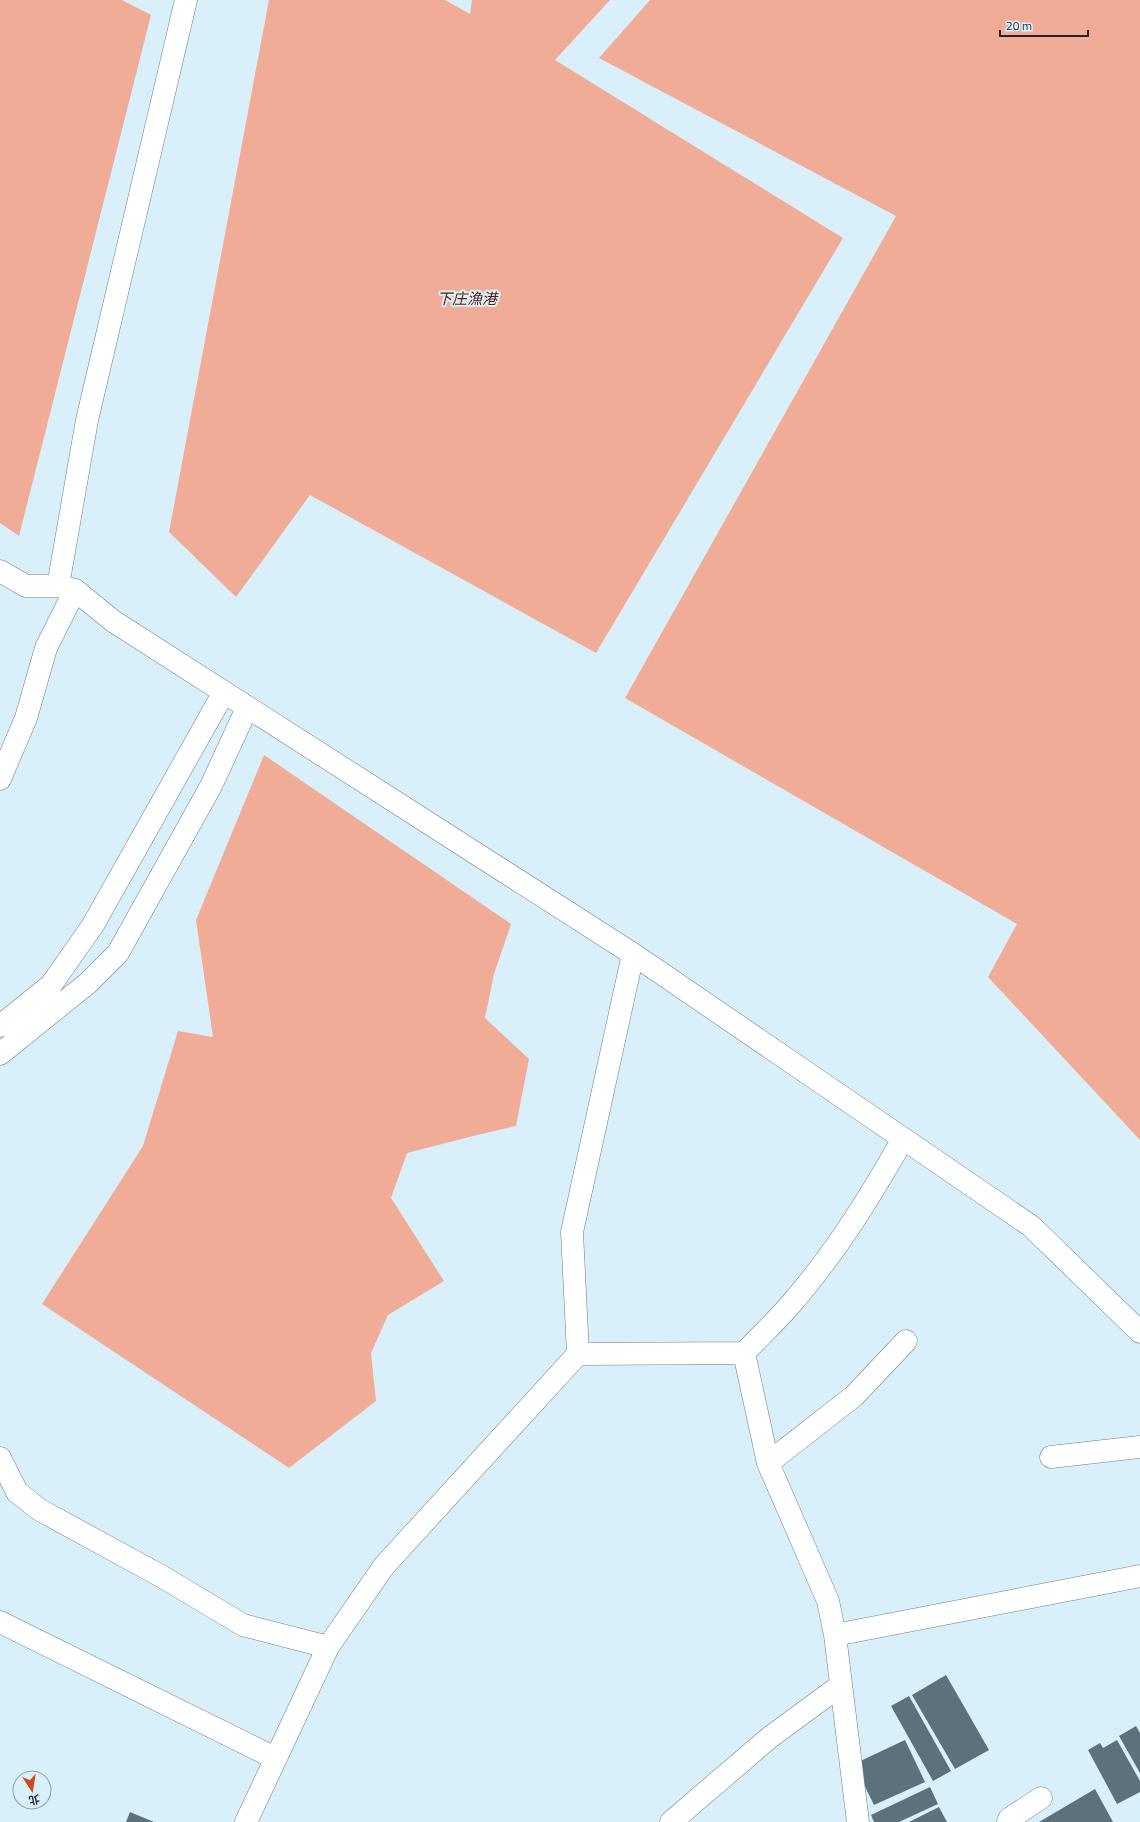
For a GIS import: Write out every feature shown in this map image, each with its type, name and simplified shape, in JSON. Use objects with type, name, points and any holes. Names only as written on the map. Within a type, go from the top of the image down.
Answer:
[{"type":"street","points":[[0,779],[26,718],[46,648],[67,588],[87,420],[186,0]]},
{"type":"street","points":[[0,571],[26,586],[67,588],[113,621],[632,954],[1031,1226],[1140,1332]]},
{"type":"street","points":[[0,1026],[51,985],[93,925],[224,692]]},
{"type":"street","points":[[0,1054],[88,983],[118,953],[210,786],[248,708]]},
{"type":"street","points":[[246,1822],[328,1647],[384,1566],[578,1354],[572,1232],[632,954]]},
{"type":"street","points":[[578,1354],[744,1353],[796,1299],[839,1242],[866,1203],[903,1139]]},
{"type":"street","points":[[768,1463],[854,1396],[906,1341]]},
{"type":"street","points":[[744,1353],[768,1463],[828,1601],[836,1635],[858,1822]]},
{"type":"street","points":[[1051,1457],[1140,1448]]},
{"type":"street","points":[[0,1458],[17,1492],[40,1510],[161,1576],[243,1625],[328,1647]]},
{"type":"street","points":[[836,1635],[1140,1576]]},
{"type":"street","points":[[0,1622],[275,1758]]},
{"type":"street","points":[[671,1822],[769,1738],[841,1685]]},
{"type":"street","points":[[1008,1822],[1009,1819],[1041,1798]]},
{"type":"water","points":[[0,0],[122,0],[151,15],[19,536],[0,523]]},
{"type":"water","name":"下庄漁港","points":[[269,0],[445,0],[470,14],[472,0],[610,0],[555,60],[843,238],[596,653],[310,495],[236,597],[169,532]]},
{"type":"water","points":[[650,0],[1140,0],[1140,1140],[988,977],[1017,924],[625,698],[896,216],[599,58]]},
{"type":"water","points":[[264,755],[511,924],[494,974],[485,1018],[529,1059],[516,1126],[407,1153],[391,1198],[444,1281],[388,1315],[371,1353],[376,1401],[289,1468],[42,1304],[143,1146],[178,1031],[213,1037],[196,920]]},
{"type":"building","points":[[946,1675],[989,1750],[955,1769],[912,1695]]},
{"type":"building","points":[[909,1696],[951,1771],[933,1781],[891,1706]]},
{"type":"building","points":[[1136,1726],[1140,1733],[1140,1773],[1119,1736]]},
{"type":"building","points":[[905,1740],[925,1782],[874,1805],[854,1764]]},
{"type":"building","points":[[1117,1740],[1140,1781],[1140,1792],[1117,1804],[1088,1750],[1100,1743],[1103,1748]]},
{"type":"building","points":[[930,1787],[938,1804],[899,1822],[874,1822],[871,1815]]},
{"type":"building","points":[[1095,1789],[1113,1822],[1039,1822]]},
{"type":"building","points":[[939,1807],[947,1822],[909,1822]]},
{"type":"building","points":[[130,1812],[154,1822],[126,1822]]}]
